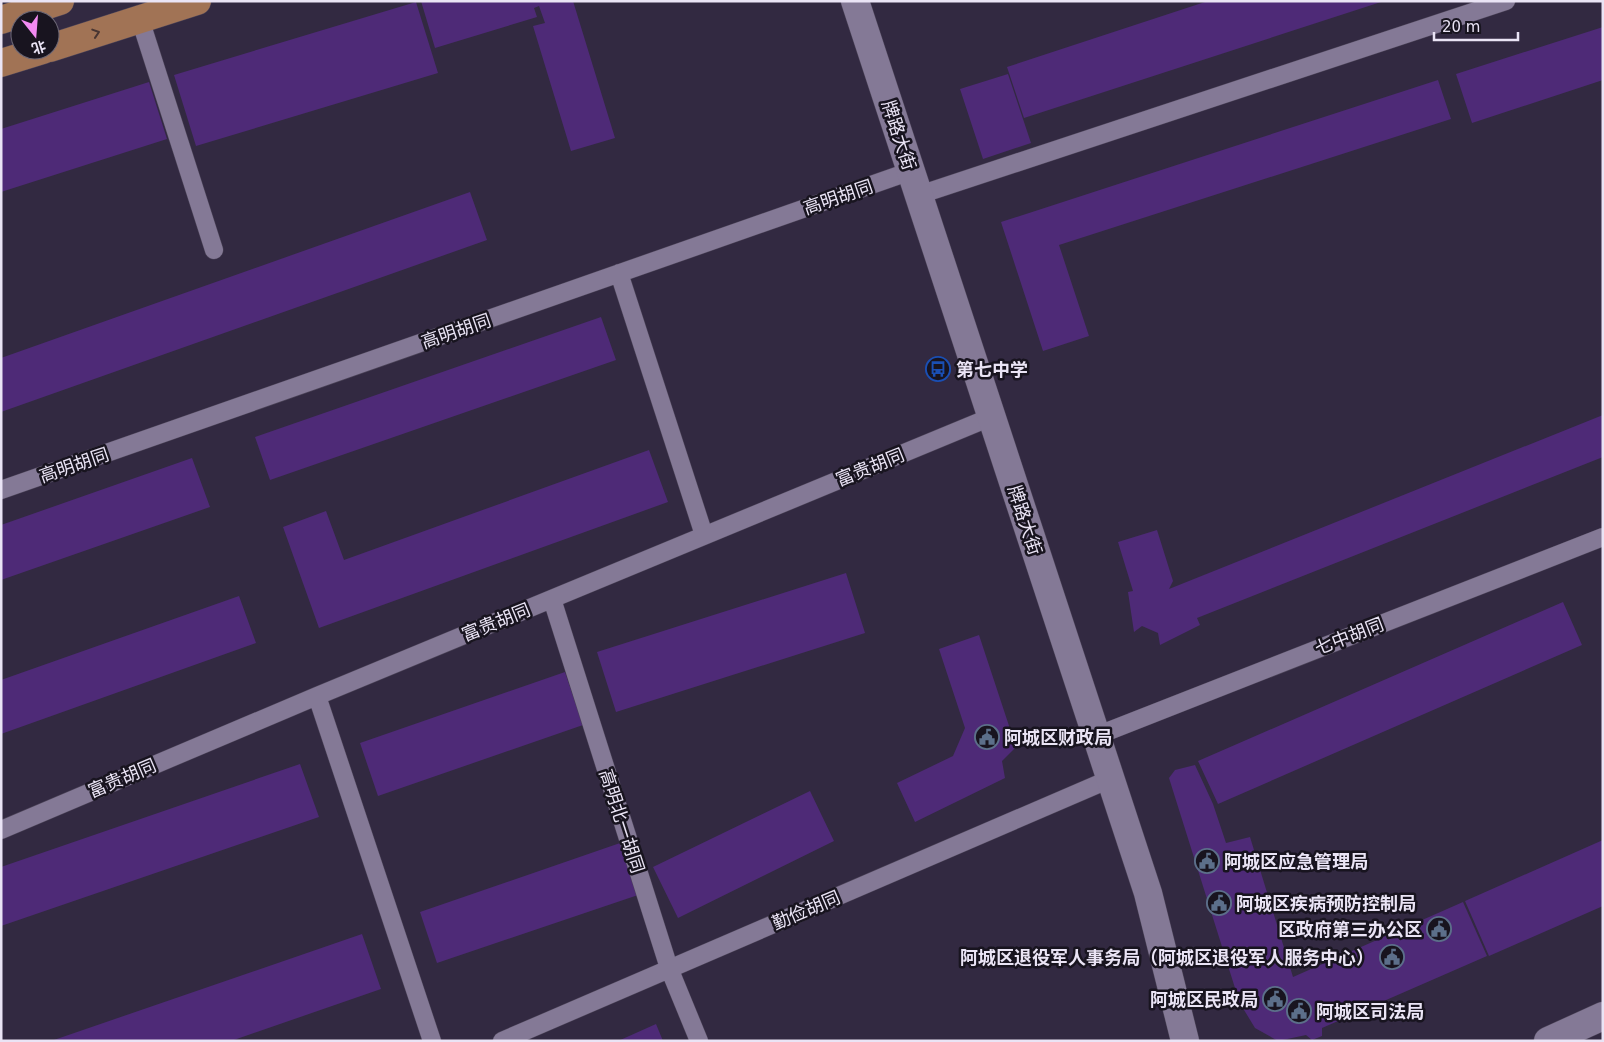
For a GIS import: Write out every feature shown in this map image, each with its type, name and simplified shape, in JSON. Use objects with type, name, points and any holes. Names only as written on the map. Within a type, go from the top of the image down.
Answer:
[{"type":"main road","points":[[21,10],[60,1]]},
{"type":"main road","points":[[60,45],[197,1]]},
{"type":"street","name":"牌路大街","points":[[855,1],[1148,893],[1185,1041]]},
{"type":"street","points":[[1548,1041],[1603,1016]]},
{"type":"lane","name":"高明胡同","points":[[1,490],[620,273],[1506,1]]},
{"type":"lane","points":[[140,19],[214,250]]},
{"type":"lane","points":[[620,273],[704,535]]},
{"type":"lane","name":"富贵胡同","points":[[1,830],[317,696],[991,417]]},
{"type":"lane","name":"七中胡同","points":[[1096,736],[1603,536]]},
{"type":"lane","name":"高明北一胡同","points":[[552,598],[669,968],[699,1041]]},
{"type":"lane","points":[[317,696],[432,1041]]},
{"type":"lane","name":"勤俭胡同","points":[[502,1041],[1110,779]]},
{"type":"building","points":[[421,1],[573,1],[615,138],[571,151],[533,26],[545,23],[539,6],[534,8],[537,17],[435,48]]},
{"type":"building","points":[[1208,1],[1381,2],[1024,118],[1007,67]]},
{"type":"building","points":[[416,2],[438,73],[196,146],[174,75]]},
{"type":"building","points":[[1603,27],[1603,80],[1472,123],[1456,74]]},
{"type":"building","points":[[1008,74],[1031,143],[983,159],[960,89]]},
{"type":"building","points":[[1438,80],[1451,119],[1059,245],[1089,336],[1043,351],[1001,222]]},
{"type":"building","points":[[149,82],[167,139],[1,192],[1,129]]},
{"type":"building","points":[[470,192],[487,240],[1,412],[1,358]]},
{"type":"building","points":[[601,317],[616,360],[270,480],[255,437]]},
{"type":"building","points":[[1603,415],[1603,457],[1197,618],[1200,625],[1160,645],[1158,633],[1142,626],[1134,632],[1128,592],[1133,591],[1118,542],[1157,530],[1173,581],[1169,589]]},
{"type":"building","points":[[649,450],[668,502],[319,628],[283,527],[326,511],[344,560]]},
{"type":"building","points":[[192,458],[210,507],[1,580],[1,525]]},
{"type":"building","points":[[846,573],[865,633],[616,712],[597,652]]},
{"type":"building","points":[[239,596],[256,643],[1,734],[1,680]]},
{"type":"building","points":[[1563,602],[1582,645],[1218,804],[1198,761]]},
{"type":"building","name":"阿城区财政局","points":[[979,635],[1016,747],[1002,761],[1005,778],[915,822],[897,783],[953,756],[965,728],[939,649]]},
{"type":"building","points":[[565,672],[583,725],[378,796],[360,743]]},
{"type":"building","points":[[300,764],[319,817],[1,926],[1,867]]},
{"type":"building","name":"区政府第三办公区","points":[[1195,765],[1213,804],[1226,843],[1250,837],[1293,977],[1463,902],[1487,956],[1322,1028],[1322,1036],[1312,1040],[1306,1035],[1278,1041],[1255,1028],[1241,1005],[1234,1004],[1231,996],[1235,988],[1169,778],[1175,770]]},
{"type":"building","points":[[810,791],[834,841],[678,918],[653,867]]},
{"type":"building","points":[[1603,840],[1603,906],[1489,956],[1465,901]]},
{"type":"building","points":[[623,842],[641,894],[437,963],[420,912]]},
{"type":"building","points":[[362,934],[381,989],[231,1041],[51,1041]]},
{"type":"building","points":[[656,1024],[663,1041],[618,1041]]},
{"type":"place","name":"第七中学","points":[[938,369]]},
{"type":"place","name":"阿城区财政局","points":[[987,737]]},
{"type":"place","name":"阿城区应急管理局","points":[[1207,861]]},
{"type":"place","name":"阿城区疾病预防控制局","points":[[1219,903]]},
{"type":"place","name":"区政府第三办公区","points":[[1439,929]]},
{"type":"place","name":"阿城区退役军人事务局（阿城区退役军人服务中心）","points":[[1392,957]]},
{"type":"place","name":"阿城区民政局","points":[[1275,999]]},
{"type":"place","name":"阿城区司法局","points":[[1299,1011]]}]
